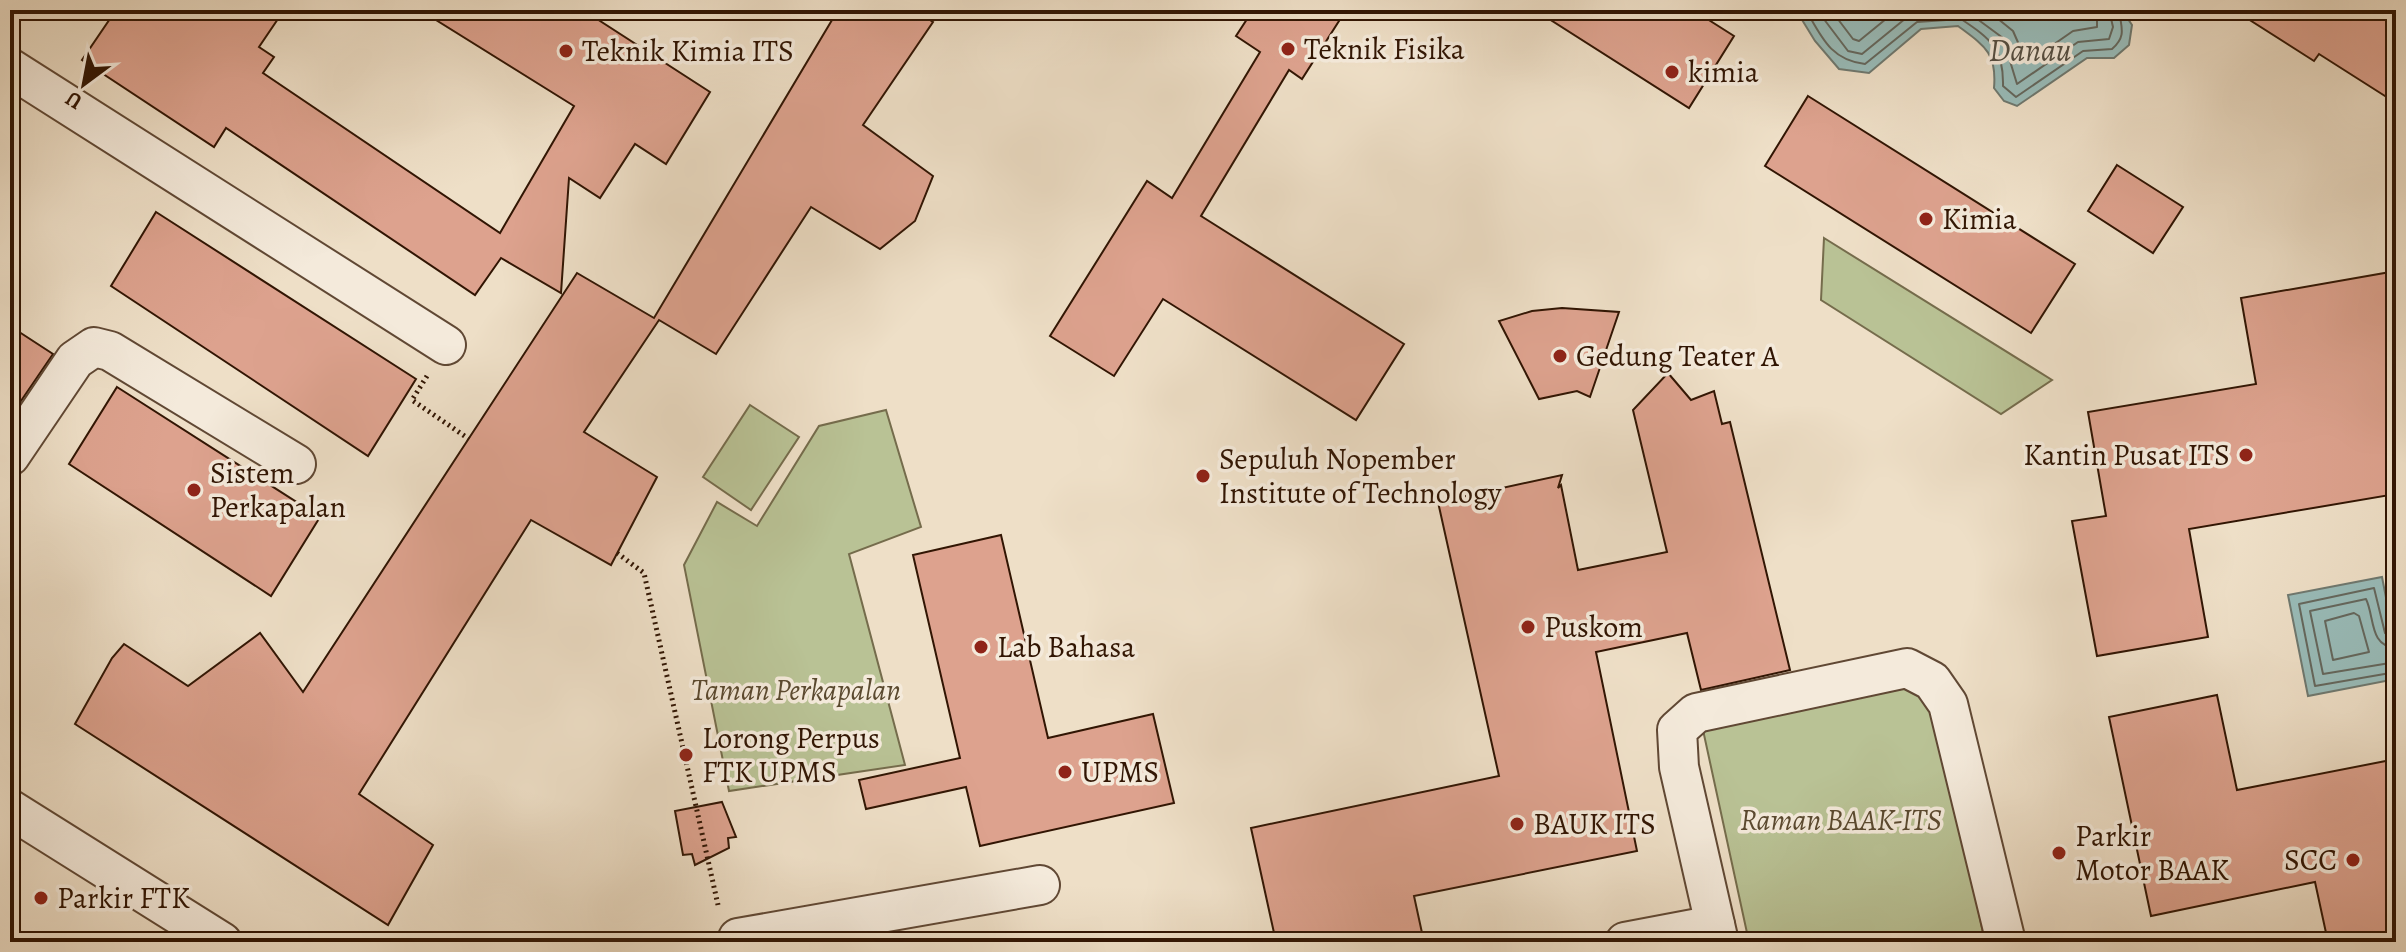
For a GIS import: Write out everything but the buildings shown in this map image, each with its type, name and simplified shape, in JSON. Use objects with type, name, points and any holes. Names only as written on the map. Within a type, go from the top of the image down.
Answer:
[{"type":"lane","points":[[10,68],[446,345]]},
{"type":"lane","points":[[10,456],[75,360],[94,347],[110,351],[296,464]]},
{"type":"lane","points":[[1625,942],[1717,934],[1679,767],[1677,730],[1696,713],[1907,668],[1932,681],[1948,704],[2006,942]]},
{"type":"lane","points":[[10,809],[222,942]]},
{"type":"lane","points":[[728,924],[1040,885]]},
{"type":"path","points":[[446,345],[412,400],[469,439]]},
{"type":"path","points":[[617,553],[644,573],[728,924]]},
{"type":"green space","points":[[1824,238],[2052,380],[2001,414],[1821,300]]},
{"type":"green space","points":[[750,405],[799,437],[751,510],[703,477]]},
{"type":"green space","name":"Taman Perkapalan","points":[[886,410],[921,527],[849,554],[905,765],[729,791],[684,565],[717,502],[757,526],[819,426]]},
{"type":"green space","name":"Raman BAAK-ITS","points":[[1930,683],[1985,942],[1749,942],[1703,730]]},
{"type":"water","name":"Danau","points":[[1796,10],[2122,10],[2132,25],[2129,45],[2114,58],[2087,58],[2017,106],[2004,101],[1994,88],[1993,66],[1987,51],[1958,26],[1921,29],[1869,73],[1839,69],[1815,41]]},
{"type":"water","points":[[2382,577],[2396,649],[2396,679],[2308,696],[2288,595]]},
{"type":"place","name":"Teknik Fisika","points":[[1288,49]]},
{"type":"place","name":"Teknik Kimia ITS","points":[[566,51]]},
{"type":"place","name":"kimia","points":[[1672,72]]},
{"type":"place","name":"Kimia","points":[[1926,219]]},
{"type":"place","name":"Gedung Teater A","points":[[1560,356]]},
{"type":"place","name":"Kantin Pusat ITS","points":[[2246,455]]},
{"type":"place","name":"Sepuluh Nopember Institute of Technology","points":[[1203,476]]},
{"type":"place","name":"Sistem Perkapalan","points":[[194,490]]},
{"type":"place","name":"Puskom","points":[[1528,627]]},
{"type":"place","name":"Lab Bahasa","points":[[981,647]]},
{"type":"place","name":"Lorong Perpus FTK UPMS","points":[[686,755]]},
{"type":"place","name":"UPMS","points":[[1065,772]]},
{"type":"place","name":"BAUK ITS","points":[[1517,824]]},
{"type":"place","name":"Parkir Motor BAAK","points":[[2059,853]]},
{"type":"place","name":"SCC","points":[[2353,860]]},
{"type":"place","name":"Parkir FTK","points":[[41,898]]}]
